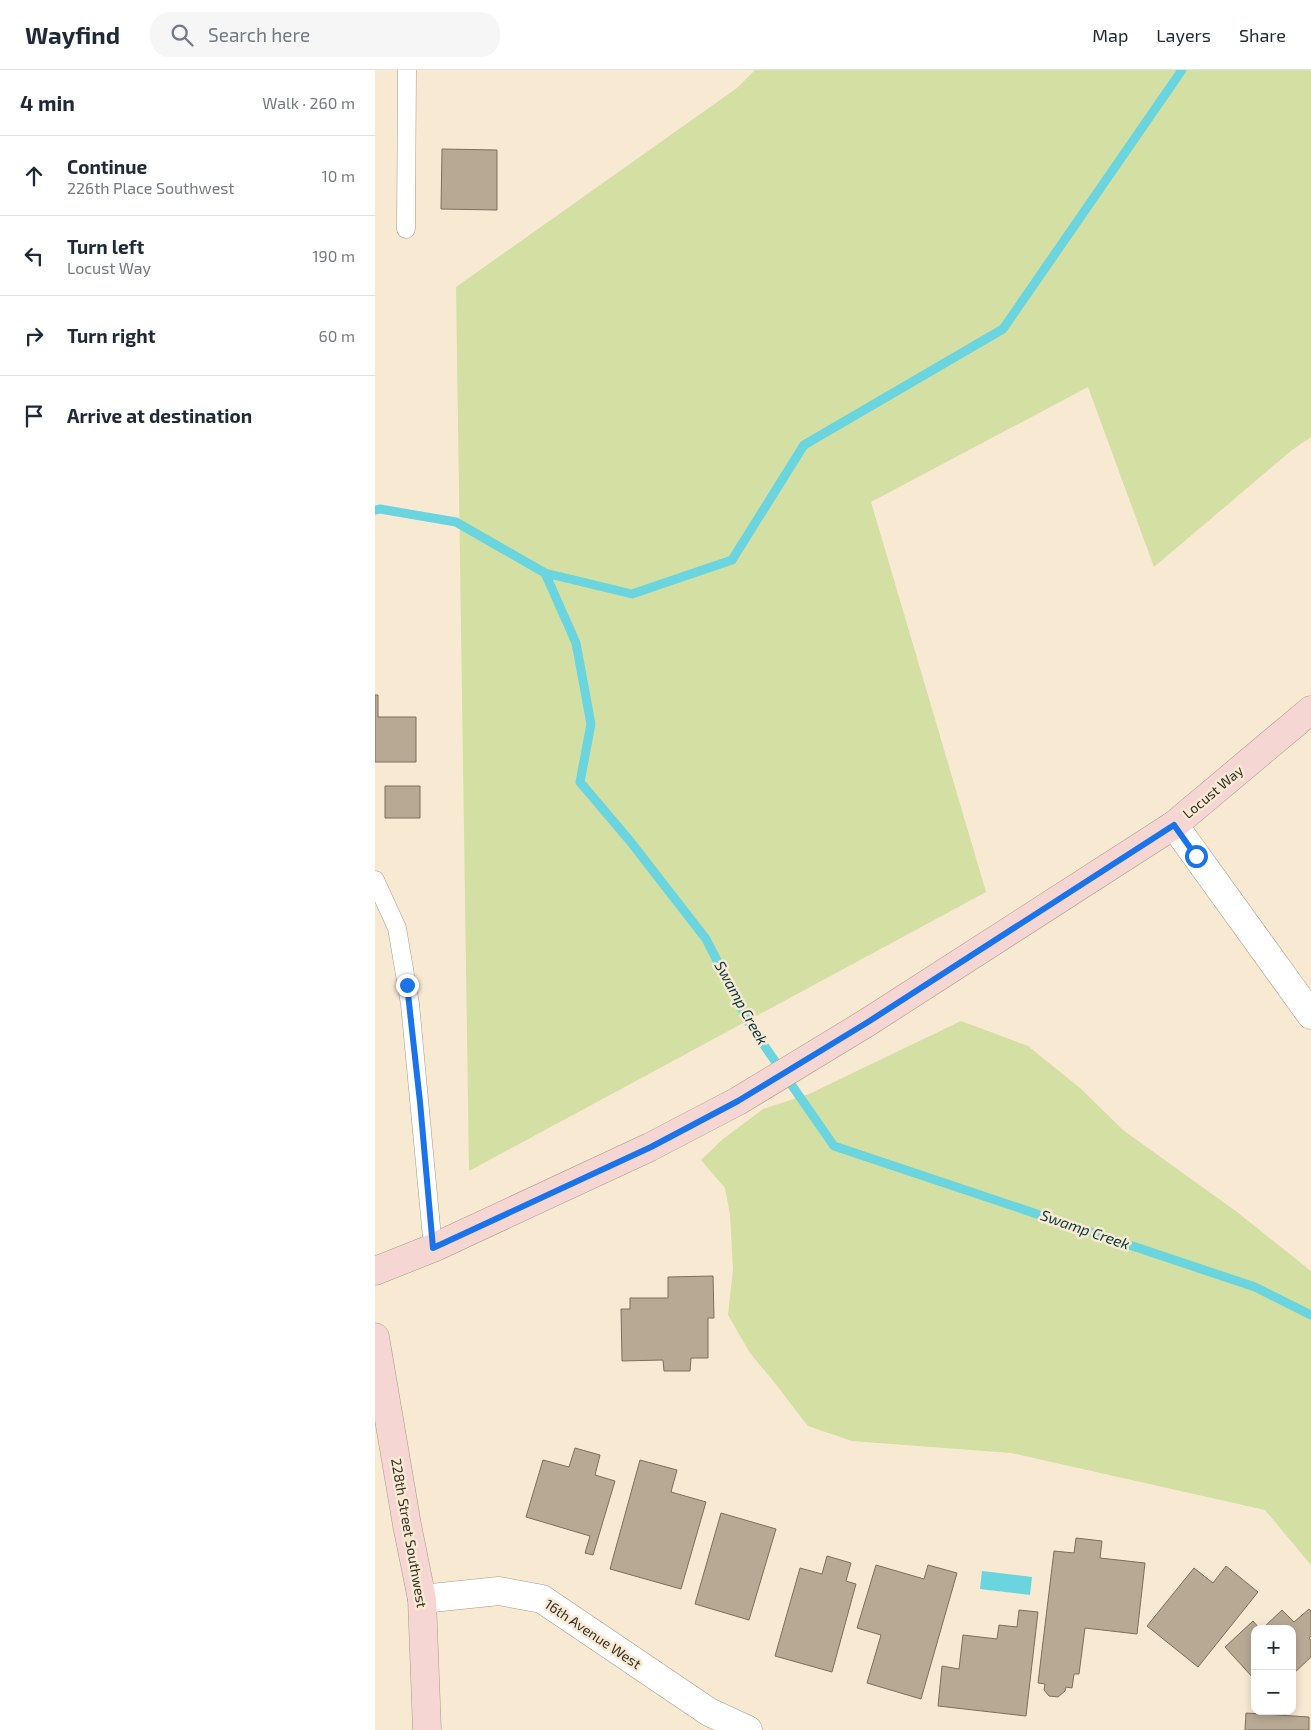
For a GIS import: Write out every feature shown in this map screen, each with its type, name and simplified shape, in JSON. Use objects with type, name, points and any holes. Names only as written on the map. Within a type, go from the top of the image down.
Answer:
[{"type":"main road","name":"Locust Way","points":[[375,1271],[433,1248],[651,1147],[738,1101],[868,1022],[1174,825],[1311,710]]},
{"type":"main road","name":"228th Street Southwest","points":[[375,1337],[407,1525],[422,1599],[427,1730]]},
{"type":"street","points":[[1174,825],[1310,1011]]},
{"type":"street","name":"16th Avenue West","points":[[422,1599],[499,1591],[542,1600],[709,1712],[748,1730]]},
{"type":"lane","points":[[406,229],[407,70]]},
{"type":"lane","points":[[375,880],[397,928],[410,1004],[433,1248]]},
{"type":"green space","points":[[755,70],[1311,70],[1311,437],[1292,450],[1154,567],[1088,387],[871,502],[986,892],[469,1171],[456,287],[737,88]]},
{"type":"green space","points":[[961,1021],[1028,1046],[1080,1088],[1123,1130],[1237,1212],[1311,1271],[1311,1565],[1265,1510],[1011,1453],[852,1441],[808,1426],[750,1353],[728,1315],[733,1269],[730,1215],[725,1188],[701,1160],[723,1139],[763,1109],[809,1094]]},
{"type":"water","points":[[982,1571],[1032,1577],[1030,1595],[980,1589]]},
{"type":"building","points":[[442,149],[497,150],[497,210],[441,209]]},
{"type":"building","points":[[375,695],[378,695],[378,717],[416,717],[416,762],[375,762]]},
{"type":"building","points":[[385,786],[420,786],[420,818],[385,818]]},
{"type":"building","points":[[713,1276],[714,1318],[708,1318],[708,1358],[691,1358],[690,1371],[664,1371],[663,1360],[622,1361],[621,1309],[630,1309],[630,1298],[668,1298],[668,1277]]},
{"type":"building","points":[[575,1448],[600,1455],[595,1475],[615,1481],[593,1555],[585,1553],[590,1536],[526,1517],[543,1460],[569,1467]]},
{"type":"building","points":[[640,1460],[677,1470],[671,1492],[706,1502],[681,1589],[610,1569]]},
{"type":"building","points":[[721,1513],[776,1529],[749,1620],[695,1604]]},
{"type":"building","points":[[1076,1538],[1102,1541],[1100,1558],[1145,1563],[1137,1634],[1085,1628],[1079,1674],[1074,1674],[1072,1688],[1066,1687],[1065,1691],[1058,1697],[1049,1696],[1044,1690],[1045,1684],[1038,1683],[1054,1551],[1074,1553]]},
{"type":"building","points":[[827,1556],[851,1563],[846,1581],[856,1584],[832,1672],[775,1656],[800,1568],[822,1574]]},
{"type":"building","points":[[876,1565],[924,1579],[928,1565],[957,1573],[921,1699],[867,1683],[881,1635],[857,1628]]},
{"type":"building","points":[[1226,1566],[1258,1592],[1198,1667],[1147,1626],[1194,1568],[1213,1583]]},
{"type":"building","points":[[1309,1609],[1311,1611],[1311,1636],[1309,1638],[1311,1640],[1311,1657],[1296,1671],[1296,1625],[1266,1625],[1282,1610],[1294,1622]]},
{"type":"building","points":[[1019,1610],[1038,1612],[1026,1716],[938,1706],[942,1666],[959,1669],[963,1635],[997,1639],[999,1625],[1017,1627]]},
{"type":"building","points":[[1253,1621],[1256,1625],[1251,1625],[1251,1676],[1225,1647]]},
{"type":"building","points":[[1246,1713],[1251,1713],[1251,1715],[1309,1717],[1309,1730],[1245,1730]]},
{"type":"waterway","points":[[545,573],[632,594],[732,560],[804,445],[1003,329],[1182,70]]},
{"type":"waterway","name":"Swamp Creek","points":[[375,510],[380,509],[456,522],[545,573],[576,643],[591,724],[580,782],[630,841],[706,939],[750,1025],[834,1146],[1255,1287],[1311,1315]]},
{"type":"route","points":[[407,985],[433,1248],[651,1147],[738,1101],[868,1022],[1174,825],[1196,856]]}]
